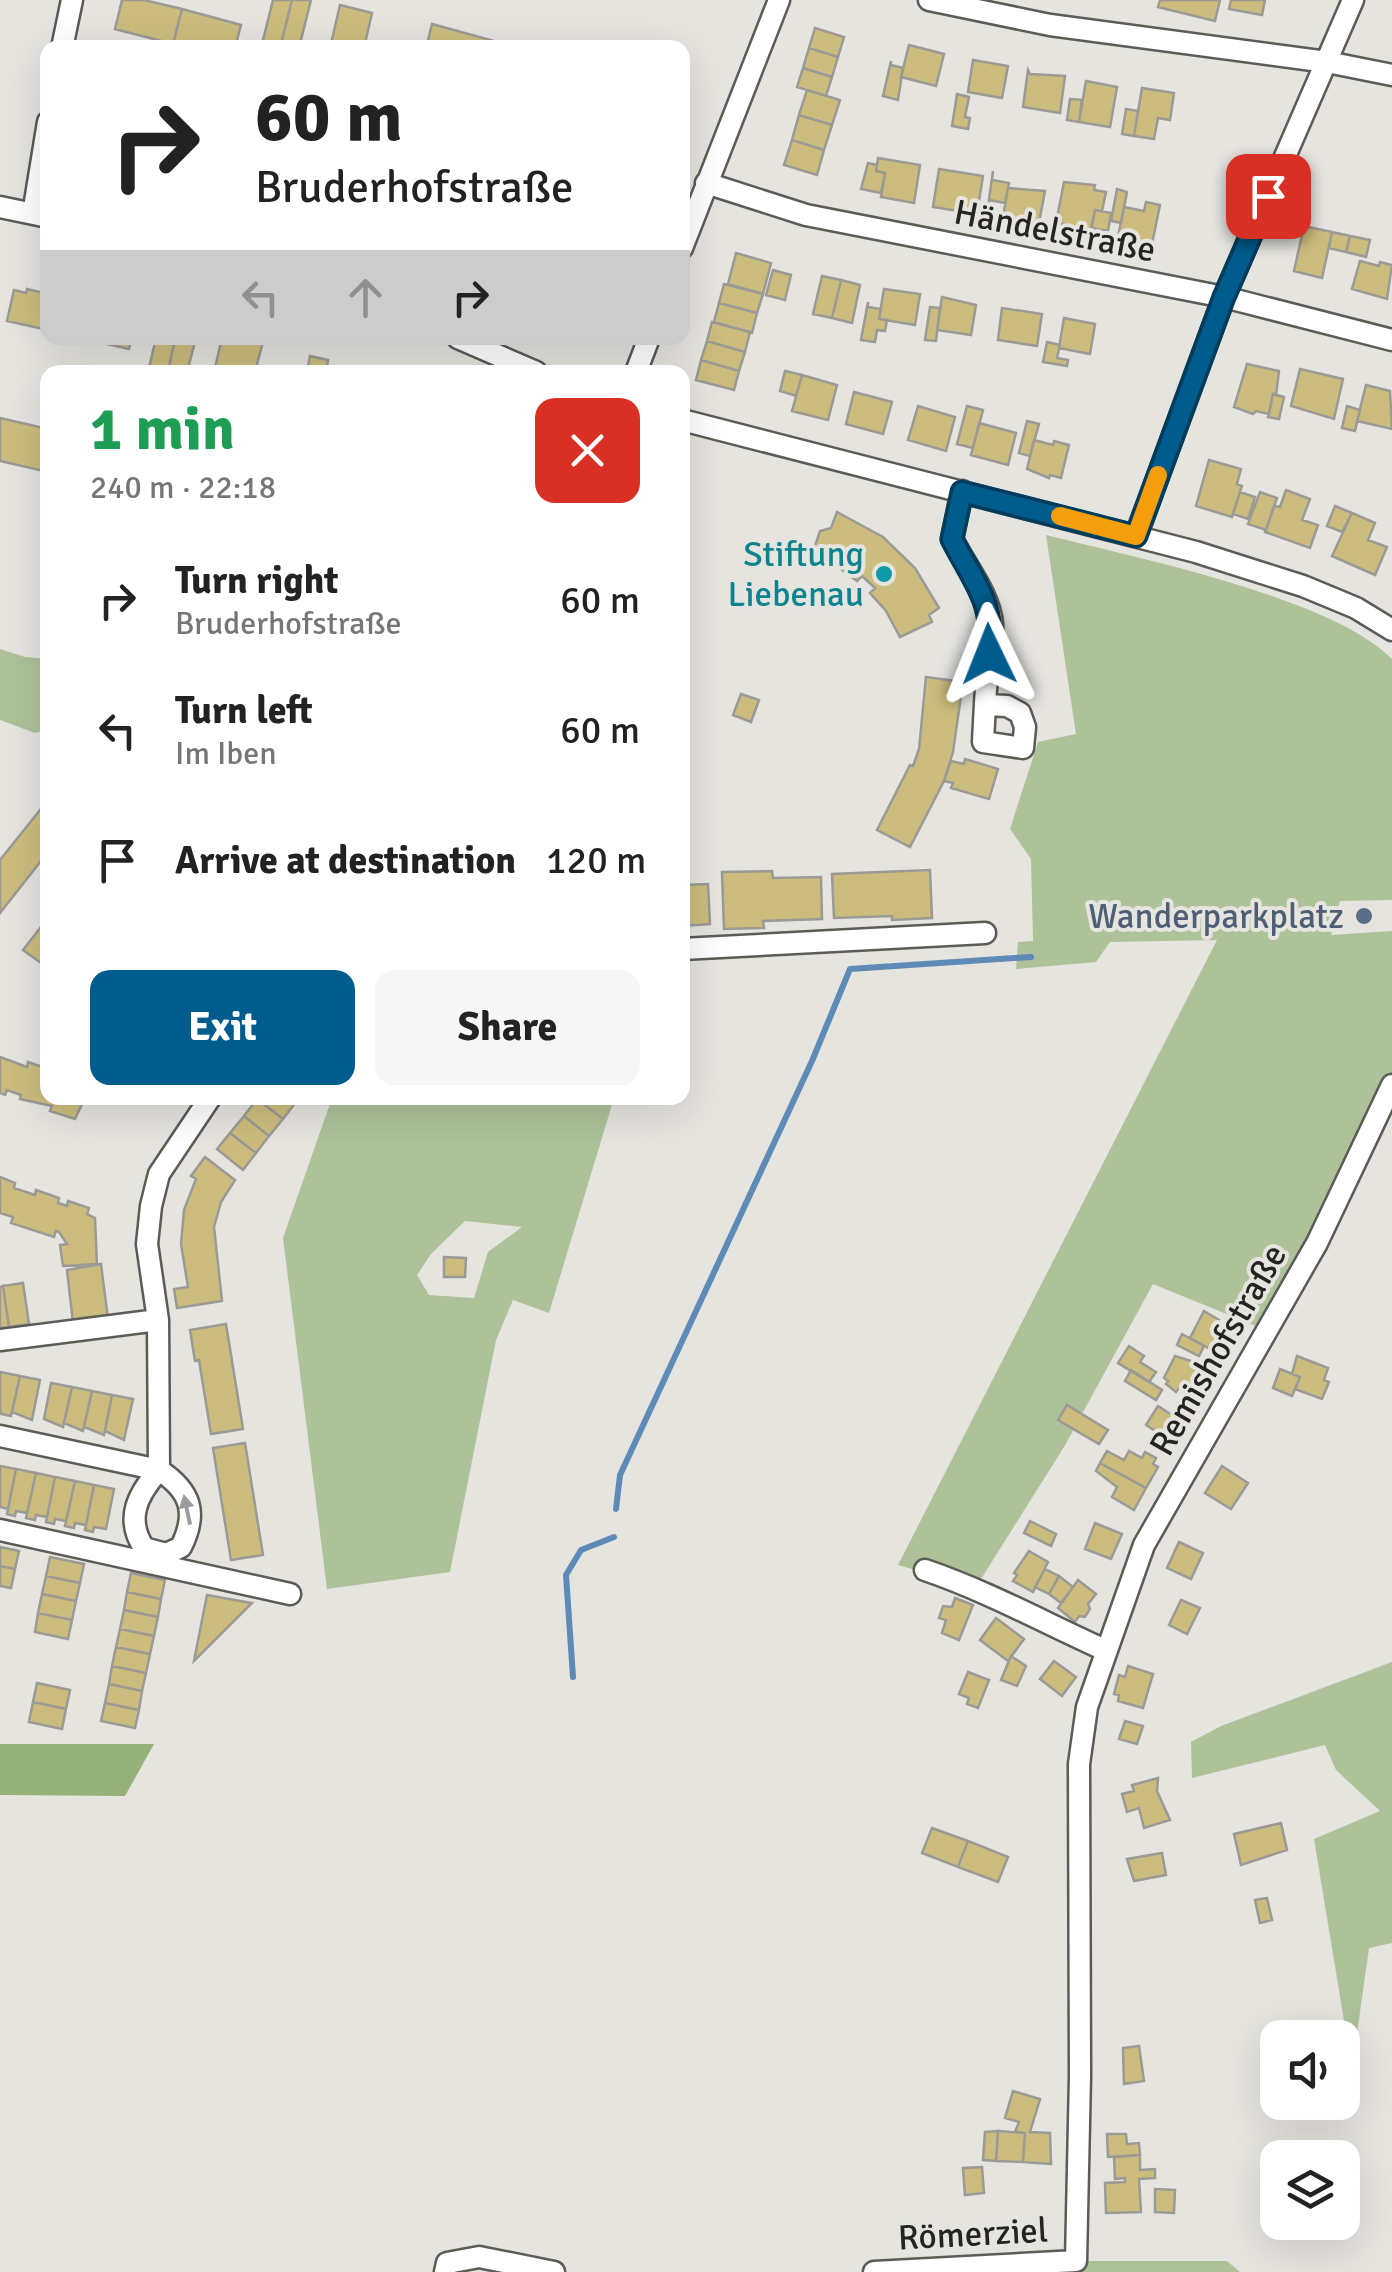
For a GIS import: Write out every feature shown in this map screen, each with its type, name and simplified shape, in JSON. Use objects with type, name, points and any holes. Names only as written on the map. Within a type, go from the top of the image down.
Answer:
[{"type":"street","points":[[64,40],[72,0]]},
{"type":"street","points":[[690,227],[778,0]]},
{"type":"street","points":[[929,0],[1050,25],[1328,62],[1392,75]]},
{"type":"street","points":[[1136,536],[1224,297],[1353,0]]},
{"type":"street","name":"Händelstraße","points":[[706,184],[806,215],[1224,297],[1392,340]]},
{"type":"street","points":[[0,207],[40,215]]},
{"type":"street","points":[[474,345],[520,365]]},
{"type":"street","points":[[690,422],[1136,536],[1303,586],[1356,608],[1392,630]]},
{"type":"street","points":[[962,492],[952,539],[986,603],[992,625],[985,705]]},
{"type":"street","points":[[690,949],[985,932]]},
{"type":"street","name":"Remishofstraße","points":[[1076,2261],[1079,1764],[1086,1707],[1144,1546],[1317,1244],[1392,1085]]},
{"type":"street","points":[[141,1554],[134,1517],[146,1485],[159,1470],[158,1320],[147,1244],[150,1206],[158,1174],[205,1105]]},
{"type":"street","points":[[0,1340],[158,1320]]},
{"type":"street","points":[[0,1436],[159,1470],[174,1480],[186,1496],[192,1514],[190,1529],[181,1548],[166,1554],[141,1554]]},
{"type":"street","points":[[0,1530],[141,1554],[290,1594]]},
{"type":"street","points":[[925,1570],[976,1588],[1105,1650]]},
{"type":"street","points":[[445,2272],[447,2263],[479,2256],[554,2272]]},
{"type":"street","name":"Römerziel","points":[[874,2272],[1076,2261]]},
{"type":"green space","points":[[1046,535],[1279,598],[1363,637],[1392,659],[1392,900],[1340,901],[1331,935],[1392,931],[1392,1085],[1268,1331],[1153,1284],[1064,1447],[976,1587],[898,1565],[1217,940],[1110,942],[1096,962],[1016,969],[1018,942],[1033,941],[1031,859],[1010,829],[1038,742],[1076,734]]},
{"type":"green space","points":[[0,649],[40,658],[40,732],[0,720]]},
{"type":"green space","points":[[330,1105],[612,1105],[549,1313],[513,1300],[496,1340],[450,1572],[327,1589],[283,1238]],"holes":[[[465,1221],[522,1227],[488,1252],[474,1298],[429,1295],[417,1275],[431,1254]]]},
{"type":"green space","points":[[1392,1662],[1392,1943],[1369,1948],[1359,2020],[1344,2020],[1314,1839],[1380,1811],[1336,1770],[1325,1745],[1192,1778],[1191,1742],[1221,1726]]},
{"type":"green space","points":[[0,1744],[154,1744],[125,1796],[0,1795]]},
{"type":"green space","points":[[1076,2261],[1227,2261],[1240,2272],[1077,2272]]},
{"type":"building","points":[[122,0],[144,0],[182,9],[174,40],[158,40],[115,29]]},
{"type":"building","points":[[273,0],[292,0],[282,40],[263,40]]},
{"type":"building","points":[[292,0],[311,0],[301,40],[282,40]]},
{"type":"building","points":[[1160,0],[1220,0],[1215,21],[1158,7]]},
{"type":"building","points":[[1231,0],[1265,0],[1262,15],[1229,9]]},
{"type":"building","points":[[340,5],[372,13],[366,40],[332,40]]},
{"type":"building","points":[[182,9],[241,25],[237,40],[174,40]]},
{"type":"building","points":[[432,24],[491,40],[428,40]]},
{"type":"building","points":[[815,28],[844,37],[838,57],[809,48]]},
{"type":"building","points":[[909,45],[944,54],[936,86],[901,77]]},
{"type":"building","points":[[809,48],[838,57],[832,77],[803,68]]},
{"type":"building","points":[[973,60],[1008,66],[1002,98],[968,92]]},
{"type":"building","points":[[891,61],[891,65],[903,68],[898,100],[883,96]]},
{"type":"building","points":[[803,68],[832,77],[826,96],[797,87]]},
{"type":"building","points":[[1028,70],[1030,74],[1065,76],[1060,113],[1023,107]]},
{"type":"building","points":[[1086,81],[1117,87],[1110,127],[1079,122]]},
{"type":"building","points":[[1142,88],[1174,93],[1170,120],[1158,118],[1154,139],[1134,136]]},
{"type":"building","points":[[807,90],[840,100],[832,125],[799,115]]},
{"type":"building","points":[[957,94],[969,97],[965,117],[970,118],[968,129],[952,126]]},
{"type":"building","points":[[1070,99],[1082,100],[1079,122],[1067,120]]},
{"type":"building","points":[[1126,109],[1138,111],[1134,136],[1122,134]]},
{"type":"building","points":[[799,115],[832,125],[824,150],[792,140]]},
{"type":"building","points":[[792,140],[824,150],[817,175],[784,165]]},
{"type":"building","points":[[878,158],[920,165],[914,203],[881,197],[885,173],[876,171]]},
{"type":"building","points":[[868,163],[885,173],[881,193],[861,189]]},
{"type":"building","points":[[939,169],[983,176],[977,214],[933,207]]},
{"type":"building","points":[[993,171],[992,180],[1009,183],[1005,203],[989,200],[988,207]]},
{"type":"building","points":[[1064,182],[1095,185],[1094,190],[1106,192],[1102,211],[1095,210],[1091,231],[1080,229],[1075,233],[1069,225],[1056,223]]},
{"type":"building","points":[[1008,188],[1045,191],[1039,223],[1003,217]]},
{"type":"building","points":[[1117,189],[1127,192],[1121,223],[1111,221]]},
{"type":"building","points":[[1146,202],[1160,205],[1152,244],[1118,237],[1124,207],[1144,211]]},
{"type":"building","points":[[1095,210],[1111,213],[1108,231],[1091,228]]},
{"type":"building","points":[[1304,226],[1332,232],[1322,278],[1294,271]]},
{"type":"building","points":[[1332,232],[1350,236],[1346,252],[1329,248]]},
{"type":"building","points":[[1350,236],[1370,240],[1366,257],[1346,252]]},
{"type":"building","points":[[736,253],[771,263],[763,294],[728,284]]},
{"type":"building","points":[[1360,261],[1392,265],[1387,299],[1352,289]]},
{"type":"building","points":[[773,270],[791,275],[785,300],[766,295]]},
{"type":"building","points":[[822,276],[841,280],[832,318],[813,314]]},
{"type":"building","points":[[841,280],[860,285],[852,323],[832,318]]},
{"type":"building","points":[[724,284],[763,294],[757,313],[719,303]]},
{"type":"building","points":[[27,289],[40,292],[40,328],[7,321],[14,290],[26,293]]},
{"type":"building","points":[[884,289],[920,294],[915,325],[879,319]]},
{"type":"building","points":[[942,297],[976,305],[971,335],[937,330]]},
{"type":"building","points":[[868,302],[868,307],[881,309],[879,319],[887,320],[885,331],[877,330],[875,342],[861,340]]},
{"type":"building","points":[[719,303],[757,313],[752,333],[714,322]]},
{"type":"building","points":[[930,307],[940,308],[936,341],[925,340]]},
{"type":"building","points":[[1002,308],[1042,314],[1037,346],[998,340]]},
{"type":"building","points":[[1064,318],[1095,324],[1090,354],[1059,348]]},
{"type":"building","points":[[712,322],[750,332],[745,352],[707,341]]},
{"type":"building","points":[[707,341],[745,352],[739,371],[701,360]]},
{"type":"building","points":[[1047,342],[1060,345],[1057,358],[1068,360],[1067,366],[1043,362]]},
{"type":"building","points":[[154,345],[174,345],[169,365],[150,365]]},
{"type":"building","points":[[174,345],[194,345],[189,365],[169,365]]},
{"type":"building","points":[[220,345],[262,345],[257,365],[216,365]]},
{"type":"building","points":[[310,356],[328,360],[327,365],[308,365]]},
{"type":"building","points":[[701,360],[739,371],[734,390],[696,380]]},
{"type":"building","points":[[1247,364],[1279,371],[1269,414],[1253,414],[1234,407]]},
{"type":"building","points":[[1300,369],[1343,379],[1334,419],[1291,406]]},
{"type":"building","points":[[785,371],[802,375],[796,396],[780,391]]},
{"type":"building","points":[[802,375],[837,385],[828,420],[792,411]]},
{"type":"building","points":[[1366,385],[1390,391],[1392,429],[1357,421]]},
{"type":"building","points":[[854,392],[892,402],[883,434],[846,424]]},
{"type":"building","points":[[1273,394],[1284,397],[1279,419],[1268,417]]},
{"type":"building","points":[[918,406],[955,417],[946,451],[908,440]]},
{"type":"building","points":[[967,406],[983,410],[973,448],[957,444]]},
{"type":"building","points":[[1347,406],[1360,410],[1355,431],[1342,428]]},
{"type":"building","points":[[0,418],[40,427],[40,470],[0,461]]},
{"type":"building","points":[[1027,421],[1039,424],[1030,456],[1019,453]]},
{"type":"building","points":[[979,423],[1016,433],[1008,465],[971,455]]},
{"type":"building","points":[[1034,440],[1069,445],[1061,478],[1049,478],[1027,469]]},
{"type":"building","points":[[1209,460],[1241,469],[1237,484],[1242,486],[1232,517],[1196,506]]},
{"type":"building","points":[[1286,490],[1310,499],[1302,520],[1318,525],[1310,548],[1265,532],[1274,506],[1280,507]]},
{"type":"building","points":[[1240,492],[1255,497],[1248,519],[1233,514]]},
{"type":"building","points":[[1260,492],[1277,498],[1266,530],[1248,524]]},
{"type":"building","points":[[1335,506],[1352,513],[1342,532],[1327,526]]},
{"type":"building","name":"Stiftung Liebenau","points":[[837,512],[883,537],[915,568],[939,608],[929,615],[932,622],[900,637],[886,611],[870,593],[875,588],[862,576],[857,581],[812,555],[820,531],[831,528]]},
{"type":"building","points":[[1352,513],[1375,523],[1368,540],[1387,547],[1375,575],[1332,556]]},
{"type":"building","name":"Stiftung Liebenau","points":[[926,677],[963,682],[953,752],[944,781],[910,847],[877,830],[919,749]]},
{"type":"building","points":[[741,694],[759,700],[751,722],[733,715]]},
{"type":"building","points":[[965,759],[998,769],[989,799],[951,788],[953,783],[944,781],[951,761],[964,764]]},
{"type":"building","points":[[40,810],[40,862],[0,913],[0,860]]},
{"type":"building","points":[[930,870],[932,918],[834,918],[832,874]]},
{"type":"building","points":[[772,871],[773,878],[821,877],[822,919],[763,921],[764,928],[724,929],[722,872]]},
{"type":"building","points":[[708,884],[710,924],[690,925],[690,885]]},
{"type":"building","points":[[40,928],[40,962],[23,950]]},
{"type":"building","points":[[0,1057],[27,1067],[28,1062],[40,1066],[40,1103],[20,1099],[21,1095],[7,1090],[5,1095],[0,1093]]},
{"type":"building","points":[[47,1105],[82,1105],[75,1119],[50,1111],[52,1106]]},
{"type":"building","points":[[252,1105],[265,1105],[283,1119],[269,1136],[244,1116]]},
{"type":"building","points":[[265,1105],[294,1105],[283,1119]]},
{"type":"building","points":[[244,1116],[269,1136],[256,1153],[230,1133]]},
{"type":"building","points":[[230,1133],[256,1153],[243,1170],[217,1149]]},
{"type":"building","points":[[205,1157],[235,1180],[221,1202],[214,1227],[222,1301],[177,1308],[174,1289],[188,1287],[181,1244],[184,1210],[196,1179],[191,1176]]},
{"type":"building","points":[[0,1177],[15,1183],[14,1188],[35,1195],[36,1190],[59,1198],[58,1203],[67,1206],[68,1201],[89,1208],[87,1214],[95,1218],[97,1264],[63,1266],[60,1245],[67,1244],[59,1232],[54,1237],[11,1223],[13,1217],[0,1213]]},
{"type":"building","points":[[444,1257],[466,1258],[465,1277],[444,1277]]},
{"type":"building","points":[[101,1264],[108,1319],[73,1323],[67,1270]]},
{"type":"building","points":[[23,1283],[29,1324],[9,1327],[3,1286]]},
{"type":"building","points":[[3,1286],[9,1327],[0,1328],[0,1287]]},
{"type":"building","points":[[1204,1311],[1219,1320],[1215,1328],[1235,1338],[1225,1357],[1190,1338]]},
{"type":"building","points":[[226,1324],[243,1429],[211,1434],[190,1330]]},
{"type":"building","points":[[1182,1334],[1204,1346],[1199,1356],[1177,1345]]},
{"type":"building","points":[[1129,1346],[1144,1356],[1140,1362],[1156,1372],[1149,1382],[1118,1363]]},
{"type":"building","points":[[1175,1356],[1191,1361],[1192,1367],[1212,1381],[1199,1401],[1166,1384],[1164,1378]]},
{"type":"building","points":[[1297,1356],[1328,1368],[1324,1380],[1329,1382],[1322,1399],[1295,1389],[1300,1377],[1292,1374]]},
{"type":"building","points":[[1280,1369],[1300,1377],[1292,1396],[1273,1388]]},
{"type":"building","points":[[1131,1370],[1162,1390],[1156,1400],[1125,1381]]},
{"type":"building","points":[[0,1372],[20,1376],[11,1416],[1,1414]]},
{"type":"building","points":[[20,1376],[40,1380],[32,1420],[12,1412]]},
{"type":"building","points":[[51,1383],[72,1387],[63,1427],[44,1419]]},
{"type":"building","points":[[72,1387],[92,1391],[83,1431],[64,1423]]},
{"type":"building","points":[[92,1391],[112,1395],[104,1435],[84,1427]]},
{"type":"building","points":[[112,1395],[133,1399],[124,1440],[105,1431]]},
{"type":"building","points":[[1067,1405],[1108,1430],[1099,1444],[1058,1420]]},
{"type":"building","points":[[1158,1406],[1184,1423],[1172,1442],[1146,1425]]},
{"type":"building","points":[[245,1443],[263,1555],[231,1560],[213,1448]]},
{"type":"building","points":[[1107,1451],[1124,1460],[1129,1451],[1142,1458],[1145,1452],[1156,1458],[1153,1464],[1158,1467],[1146,1488],[1100,1463]]},
{"type":"building","points":[[1100,1463],[1146,1488],[1134,1510],[1112,1497],[1117,1487],[1096,1471]]},
{"type":"building","points":[[0,1466],[16,1469],[8,1509],[0,1507]]},
{"type":"building","points":[[1222,1466],[1248,1483],[1231,1509],[1205,1493]]},
{"type":"building","points":[[16,1469],[36,1473],[27,1513],[16,1511],[15,1516],[7,1514]]},
{"type":"building","points":[[36,1473],[55,1477],[47,1517],[36,1515],[35,1520],[26,1518]]},
{"type":"building","points":[[55,1477],[75,1481],[66,1521],[55,1519],[54,1524],[46,1522]]},
{"type":"building","points":[[75,1481],[94,1485],[86,1525],[75,1523],[74,1528],[65,1526]]},
{"type":"building","points":[[94,1485],[114,1489],[106,1529],[94,1527],[93,1532],[85,1530]]},
{"type":"building","points":[[1030,1521],[1056,1534],[1051,1546],[1024,1533]]},
{"type":"building","points":[[1095,1523],[1122,1534],[1111,1559],[1085,1549]]},
{"type":"building","points":[[1179,1542],[1203,1553],[1191,1579],[1167,1568]]},
{"type":"building","points":[[0,1547],[19,1551],[15,1569],[0,1566]]},
{"type":"building","points":[[1029,1551],[1048,1562],[1033,1592],[1013,1581]]},
{"type":"building","points":[[50,1557],[84,1564],[80,1583],[46,1576]]},
{"type":"building","points":[[0,1566],[15,1569],[11,1588],[0,1586]]},
{"type":"building","points":[[1045,1569],[1059,1576],[1049,1594],[1035,1587]]},
{"type":"building","points":[[131,1573],[165,1580],[161,1599],[127,1592]]},
{"type":"building","points":[[46,1576],[80,1583],[76,1601],[42,1594]]},
{"type":"building","points":[[1059,1576],[1073,1587],[1061,1603],[1049,1594]]},
{"type":"building","points":[[1078,1580],[1096,1594],[1085,1617],[1079,1616],[1075,1622],[1058,1608]]},
{"type":"building","points":[[127,1592],[161,1599],[158,1617],[124,1610]]},
{"type":"building","points":[[42,1594],[76,1601],[72,1620],[38,1613]]},
{"type":"building","points":[[207,1595],[252,1603],[194,1661]]},
{"type":"building","points":[[955,1598],[973,1605],[959,1640],[942,1633],[946,1620],[939,1618],[943,1606],[952,1607]]},
{"type":"building","points":[[1181,1600],[1200,1608],[1187,1634],[1169,1625]]},
{"type":"building","points":[[124,1610],[158,1617],[154,1636],[120,1629]]},
{"type":"building","points":[[38,1613],[72,1620],[68,1639],[35,1632]]},
{"type":"building","points":[[996,1618],[1024,1639],[1008,1661],[980,1640]]},
{"type":"building","points":[[120,1629],[154,1636],[150,1654],[116,1647]]},
{"type":"building","points":[[116,1647],[150,1654],[146,1673],[112,1666]]},
{"type":"building","points":[[1011,1656],[1026,1666],[1017,1686],[1001,1680]]},
{"type":"building","points":[[1054,1661],[1076,1677],[1062,1696],[1040,1679]]},
{"type":"building","points":[[112,1666],[146,1673],[142,1691],[109,1684]]},
{"type":"building","points":[[1128,1666],[1153,1674],[1143,1708],[1118,1701],[1119,1695],[1114,1694],[1119,1675],[1125,1677]]},
{"type":"building","points":[[968,1672],[989,1680],[978,1708],[967,1704],[969,1698],[959,1694]]},
{"type":"building","points":[[37,1683],[70,1690],[66,1709],[33,1702]]},
{"type":"building","points":[[109,1684],[142,1691],[139,1710],[105,1703]]},
{"type":"building","points":[[33,1702],[66,1709],[62,1729],[29,1722]]},
{"type":"building","points":[[105,1703],[139,1710],[135,1728],[101,1721]]},
{"type":"building","points":[[1125,1721],[1143,1726],[1137,1744],[1119,1739]]},
{"type":"building","points":[[1158,1778],[1157,1791],[1170,1820],[1144,1828],[1139,1808],[1127,1812],[1122,1794],[1134,1791],[1132,1785]]},
{"type":"building","points":[[1281,1823],[1287,1850],[1241,1865],[1234,1834]]},
{"type":"building","points":[[932,1828],[968,1841],[958,1867],[922,1853]]},
{"type":"building","points":[[968,1841],[1008,1857],[998,1882],[958,1867]]},
{"type":"building","points":[[1162,1853],[1166,1875],[1134,1881],[1127,1859]]},
{"type":"building","points":[[1267,1898],[1272,1920],[1260,1923],[1255,1900]]},
{"type":"building","points":[[1139,2046],[1144,2081],[1124,2084],[1123,2048]]},
{"type":"building","points":[[1013,2091],[1040,2099],[1030,2132],[1050,2133],[1051,2164],[1023,2162],[1025,2133],[1015,2132],[1019,2122],[1005,2118]]},
{"type":"building","points":[[998,2131],[996,2161],[983,2160],[985,2132]]},
{"type":"building","points":[[998,2131],[1025,2133],[1023,2162],[996,2161]]},
{"type":"building","points":[[1107,2134],[1126,2134],[1127,2144],[1139,2143],[1140,2155],[1108,2157]]},
{"type":"building","points":[[1140,2155],[1140,2170],[1155,2169],[1155,2178],[1139,2179],[1141,2212],[1106,2213],[1105,2183],[1125,2182],[1125,2178],[1115,2179],[1114,2157]]},
{"type":"building","points":[[982,2167],[984,2193],[965,2195],[963,2168]]},
{"type":"building","points":[[1155,2189],[1175,2190],[1174,2213],[1155,2212]]},
{"type":"waterway","points":[[616,1509],[620,1475],[812,1061],[850,969],[1031,957]]},
{"type":"waterway","points":[[573,1677],[566,1575],[581,1550],[614,1537]]},
{"type":"slow traffic","points":[[1060,516],[1136,536],[1158,475]]},
{"type":"place","name":"Stiftung Liebenau","points":[[884,574]]},
{"type":"place","name":"Wanderparkplatz","points":[[1364,916]]},
{"type":"route","points":[[989,654],[992,625],[986,603],[952,539],[962,492],[1136,536],[1224,297],[1268,196]]}]
